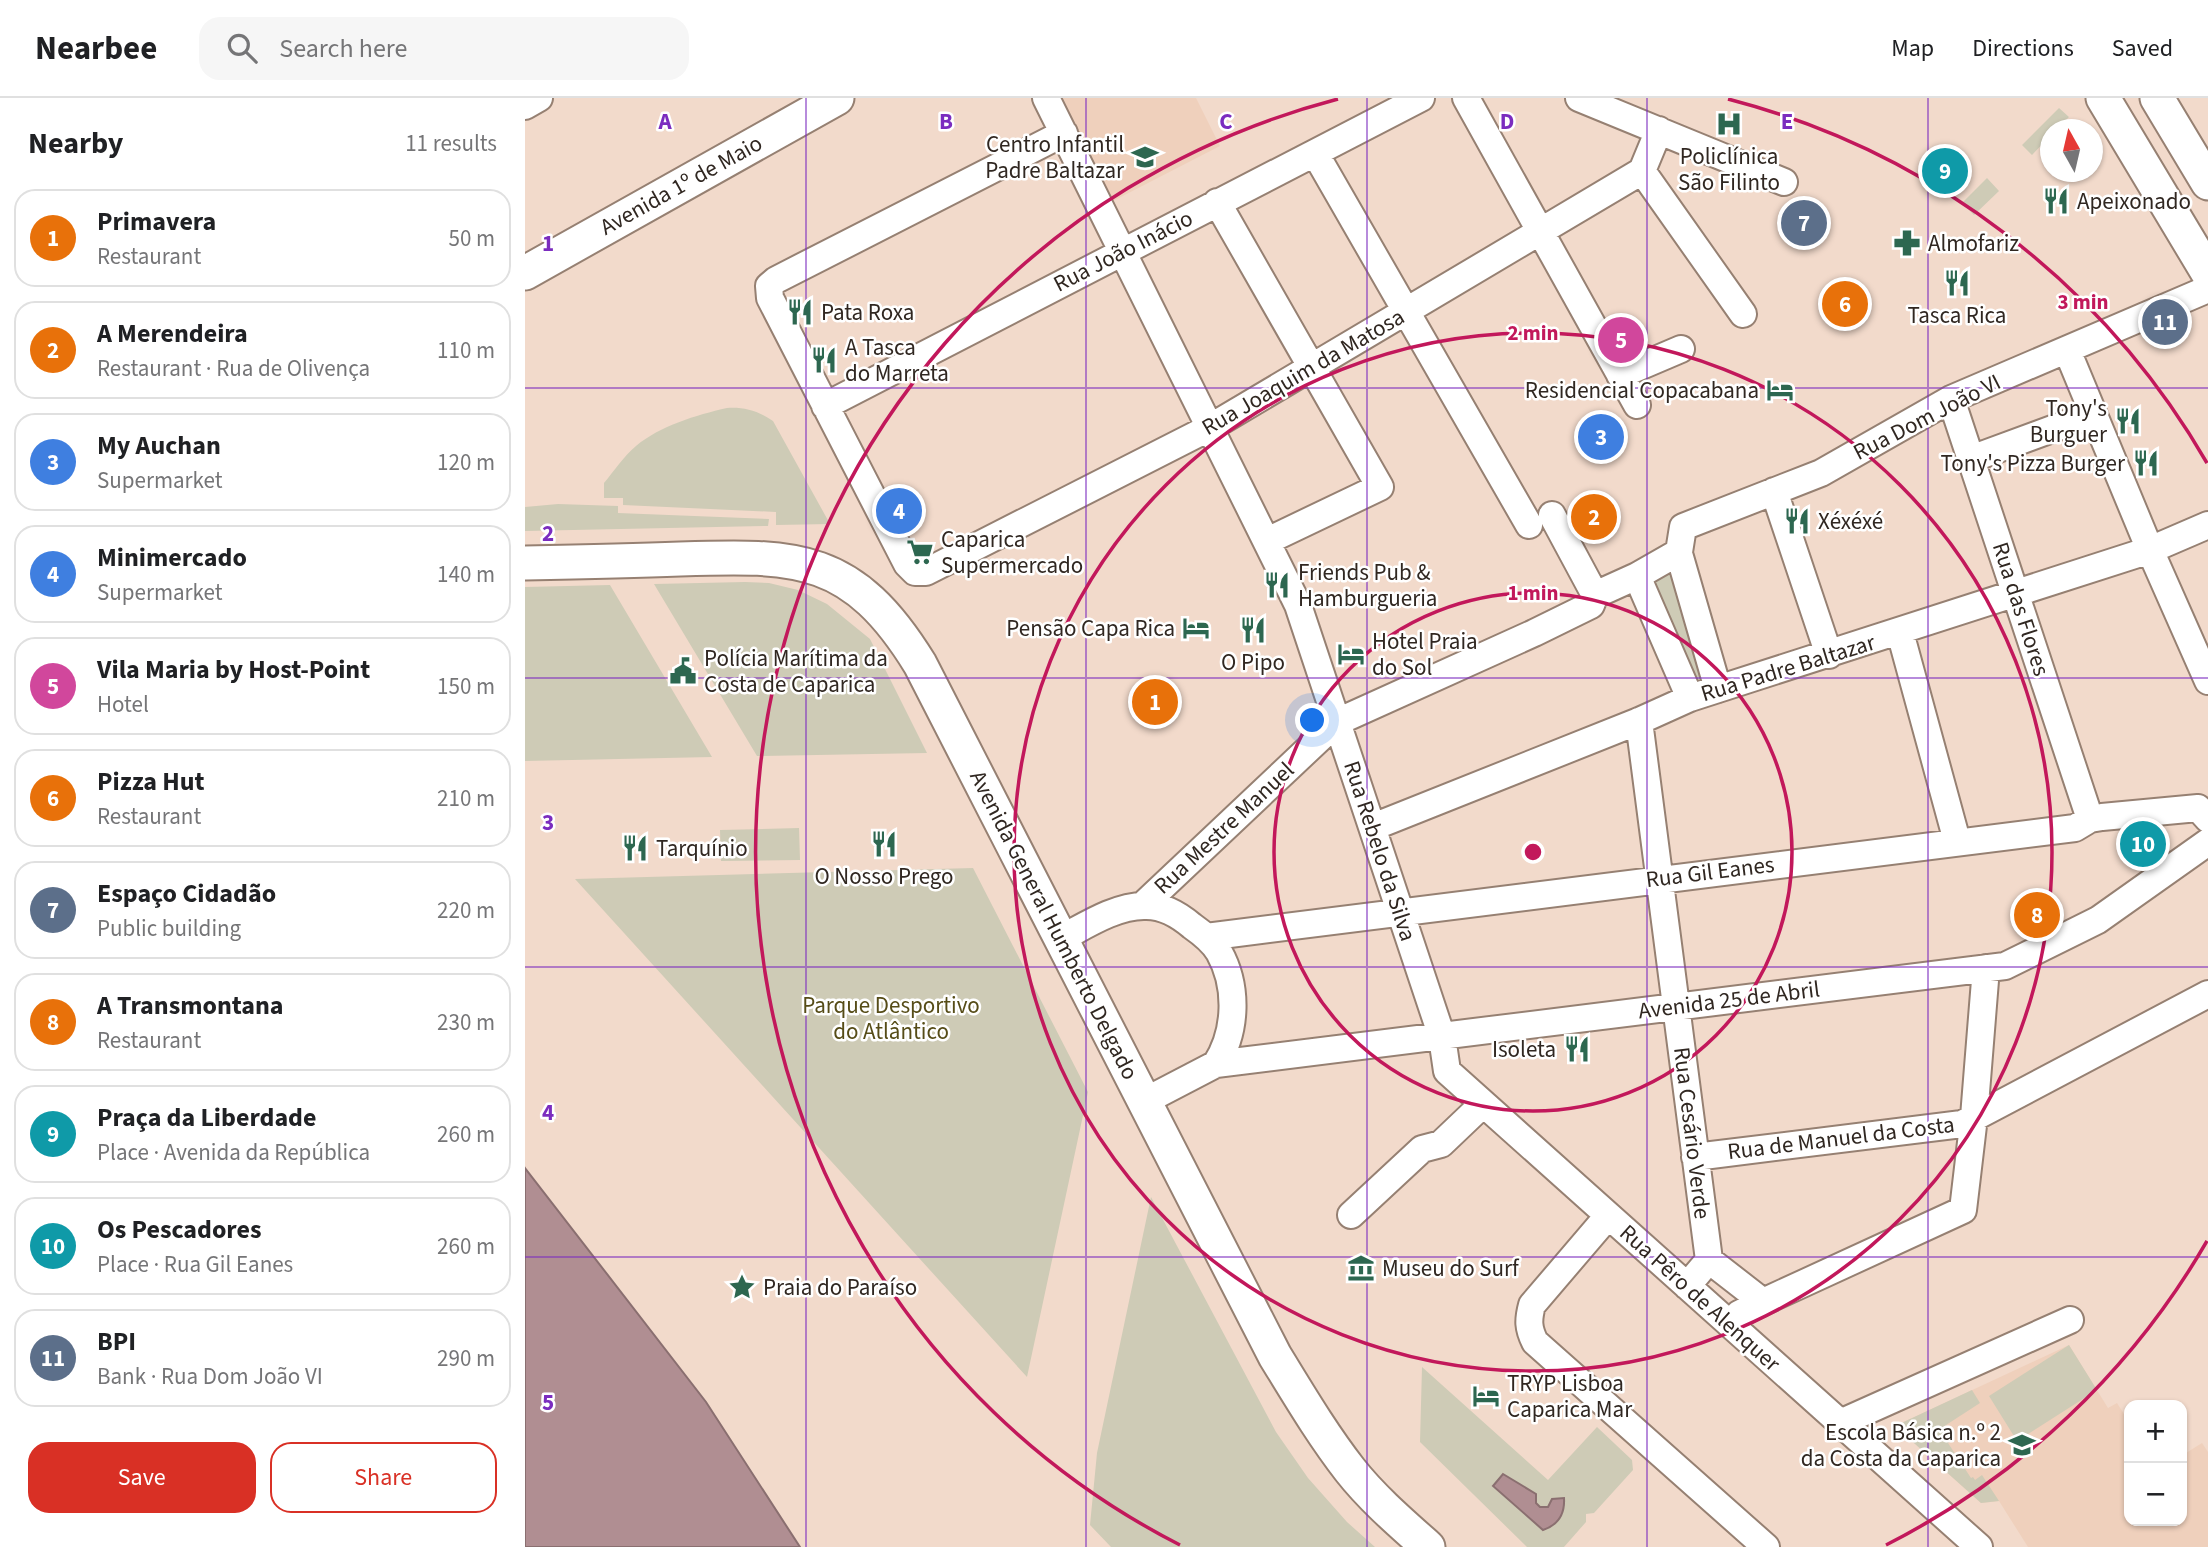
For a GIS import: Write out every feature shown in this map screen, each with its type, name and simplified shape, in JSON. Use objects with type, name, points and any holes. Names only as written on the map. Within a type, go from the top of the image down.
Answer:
[{"type":"main road","name":"Avenida 1º de Maio","points":[[525,273],[837,98]]},
{"type":"main road","points":[[2103,98],[2208,273]]},
{"type":"main road","points":[[2157,98],[2208,183]]},
{"type":"main road","name":"Avenida General Humberto Delgado","points":[[525,563],[764,557],[806,564],[850,584],[882,609],[896,625],[920,664],[1275,1356],[1318,1425],[1352,1472],[1394,1517],[1427,1547]]},
{"type":"street","points":[[525,106],[539,98]]},
{"type":"street","name":"Rua Rebelo da Silva","points":[[1046,98],[1298,605],[1442,1037]]},
{"type":"street","name":"Rua João Inácio","points":[[825,406],[1421,98]]},
{"type":"street","points":[[1466,98],[1637,405]]},
{"type":"street","points":[[1579,98],[1617,105],[1658,130],[1784,181]]},
{"type":"street","points":[[1658,130],[1642,171],[1743,314]]},
{"type":"street","points":[[825,406],[769,298],[768,289],[776,280],[1063,133]]},
{"type":"street","points":[[1315,153],[1406,312],[1541,520],[1595,595]]},
{"type":"street","name":"Rua Joaquim da Matosa","points":[[825,406],[907,564],[915,572],[926,572],[1211,427],[1642,171]]},
{"type":"street","points":[[1217,202],[1380,487],[1267,541]]},
{"type":"street","name":"Rua Dom João VI","points":[[1672,556],[1679,552],[1683,527],[1821,473],[1951,400],[2208,289]]},
{"type":"street","points":[[1620,375],[1681,349]]},
{"type":"street","points":[[2067,350],[2208,681]]},
{"type":"street","name":"Rua das Flores","points":[[1951,400],[2090,819]]},
{"type":"street","points":[[1971,459],[2093,414]]},
{"type":"street","points":[[1774,491],[1829,655]]},
{"type":"street","name":"Rua Padre Baltazar","points":[[1373,827],[1690,698],[2150,550],[2208,524]]},
{"type":"street","points":[[1672,556],[1680,557],[1718,689]]},
{"type":"street","name":"Rua Mestre Manuel","points":[[1142,906],[1337,722],[1591,605],[1595,595],[1672,556]]},
{"type":"street","points":[[1637,576],[1690,698]]},
{"type":"street","points":[[1899,632],[1957,841]]},
{"type":"street","name":"Rua Cesário Verde","points":[[1639,721],[1709,1260]]},
{"type":"street","name":"Rua Gil Eanes","points":[[1206,937],[2075,828],[2090,819],[2198,808],[2208,819]]},
{"type":"street","name":"Avenida 25 de Abril","points":[[1216,1064],[2005,966],[2098,920],[2208,842]]},
{"type":"street","points":[[1060,939],[1110,915],[1142,906],[1157,906],[1171,911],[1206,937],[1218,950],[1226,969],[1232,1000],[1230,1035],[1233,1046],[1251,1060]]},
{"type":"street","points":[[1730,1324],[1739,1314],[1763,1302],[1963,1210],[1974,1118],[1986,968]]},
{"type":"street","name":"Rua de Manuel da Costa","points":[[1695,1157],[1962,1124],[2208,993]]},
{"type":"street","points":[[1145,1101],[1216,1064],[1230,1035]]},
{"type":"street","name":"Rua Pêro de Alenquer","points":[[1442,1037],[1447,1070],[1979,1547]]},
{"type":"street","points":[[1351,1215],[1422,1149],[1441,1144],[1483,1104]]},
{"type":"street","points":[[1608,1216],[1532,1305],[1528,1318],[1529,1330],[1535,1342],[1766,1547]]},
{"type":"street","points":[[1687,1286],[1709,1260],[1763,1302]]},
{"type":"street","points":[[1840,1423],[2070,1320]]},
{"type":"shaded area","name":"Centro Infantil Padre Baltazar","points":[[1062,98],[1196,98],[1220,146],[1113,201]]},
{"type":"shaded area","points":[[525,1168],[706,1402],[800,1547],[525,1547]]},
{"type":"shaded area","name":"Escola Básica n.º 2 da Costa da Caparica","points":[[2069,1345],[2108,1408],[2117,1403],[2124,1414],[2124,1526],[2187,1526],[2187,1452],[2202,1443],[2208,1452],[2208,1547],[2028,1547],[1999,1501],[1981,1503],[1895,1426]]},
{"type":"shaded area","points":[[1503,1474],[1536,1494],[1536,1503],[1540,1507],[1548,1507],[1552,1499],[1564,1498],[1562,1514],[1557,1522],[1543,1530],[1493,1486]]},
{"type":"green space","points":[[2059,108],[2069,117],[2067,119],[2048,119]]},
{"type":"green space","points":[[2040,127],[2040,147],[2032,155],[2022,145]]},
{"type":"green space","points":[[1987,178],[1999,191],[1974,215],[1962,203]]},
{"type":"green space","points":[[727,408],[751,410],[773,421],[830,524],[776,525],[776,512],[623,505],[623,498],[604,498],[604,483],[636,446],[679,422]]},
{"type":"green space","points":[[558,504],[618,506],[618,513],[769,519],[768,526],[525,531],[525,507]]},
{"type":"green space","points":[[1675,572],[1707,675],[1698,685],[1653,581]]},
{"type":"green space","points":[[769,583],[798,590],[827,604],[870,639],[927,753],[757,756],[654,584]]},
{"type":"green space","points":[[610,585],[712,757],[525,761],[525,587]]},
{"type":"green space","points":[[799,828],[800,860],[721,861],[720,830]]},
{"type":"green space","name":"Parque Desportivo do Atlântico","points":[[973,868],[1088,1092],[1027,1377],[575,879]]},
{"type":"green space","points":[[1151,1197],[1276,1432],[1308,1478],[1347,1522],[1375,1547],[1111,1547],[1090,1525],[1097,1453]]},
{"type":"green space","points":[[2069,1345],[2097,1390],[2017,1441],[1989,1396]]},
{"type":"green space","points":[[1422,1367],[1548,1480],[1597,1427],[1632,1460],[1633,1470],[1594,1513],[1586,1514],[1586,1522],[1564,1547],[1527,1547],[1420,1442]]},
{"type":"green space","points":[[1972,1390],[1980,1403],[1943,1427],[1951,1440],[1948,1443],[1971,1478],[1975,1480],[1982,1475],[1999,1501],[1981,1503],[1895,1426]]},
{"type":"place","name":"Policlínica São Filinto","points":[[1729,124]]},
{"type":"place","name":"Centro Infantil Padre Baltazar","points":[[1145,157]]},
{"type":"place","name":"Praça da Liberdade","points":[[1945,171]]},
{"type":"place","name":"Apeixonado","points":[[2056,201]]},
{"type":"place","name":"Espaço Cidadão","points":[[1804,223]]},
{"type":"place","name":"Almofariz","points":[[1907,243]]},
{"type":"place","name":"Tasca Rica","points":[[1957,283]]},
{"type":"place","name":"Pizza Hut","points":[[1845,304]]},
{"type":"place","name":"Pata Roxa","points":[[800,312]]},
{"type":"place","name":"BPI","points":[[2165,322]]},
{"type":"place","name":"Vila Maria by Host-Point","points":[[1621,340]]},
{"type":"place","name":"A Tasca do Marreta","points":[[824,360]]},
{"type":"place","name":"Residencial Copacabana","points":[[1780,390]]},
{"type":"place","name":"Tony's Burguer","points":[[2128,421]]},
{"type":"place","name":"My Auchan","points":[[1601,437]]},
{"type":"place","name":"Tony's Pizza Burger","points":[[2146,463]]},
{"type":"place","name":"Minimercado","points":[[899,511]]},
{"type":"place","name":"A Merendeira","points":[[1594,517]]},
{"type":"place","name":"Xéxéxé","points":[[1797,521]]},
{"type":"place","name":"Caparica Supermercado","points":[[920,552]]},
{"type":"place","name":"Friends Pub & Hamburgueria","points":[[1277,585]]},
{"type":"place","name":"Pensão Capa Rica","points":[[1196,628]]},
{"type":"place","name":"O Pipo","points":[[1253,630]]},
{"type":"place","name":"Hotel Praia do Sol","points":[[1351,654]]},
{"type":"place","name":"Polícia Marítima da Costa de Caparica","points":[[683,671]]},
{"type":"place","name":"Primavera","points":[[1155,702]]},
{"type":"place","name":"O Nosso Prego","points":[[884,844]]},
{"type":"place","name":"Os Pescadores","points":[[2143,844]]},
{"type":"place","name":"Tarquínio","points":[[635,848]]},
{"type":"place","name":"A Transmontana","points":[[2037,915]]},
{"type":"place","name":"Isoleta","points":[[1577,1049]]},
{"type":"place","name":"Museu do Surf","points":[[1361,1268]]},
{"type":"place","name":"Praia do Paraíso","points":[[742,1287]]},
{"type":"place","name":"TRYP Lisboa Caparica Mar","points":[[1486,1396]]},
{"type":"place","name":"Escola Básica n.º 2 da Costa da Caparica","points":[[2022,1445]]}]
